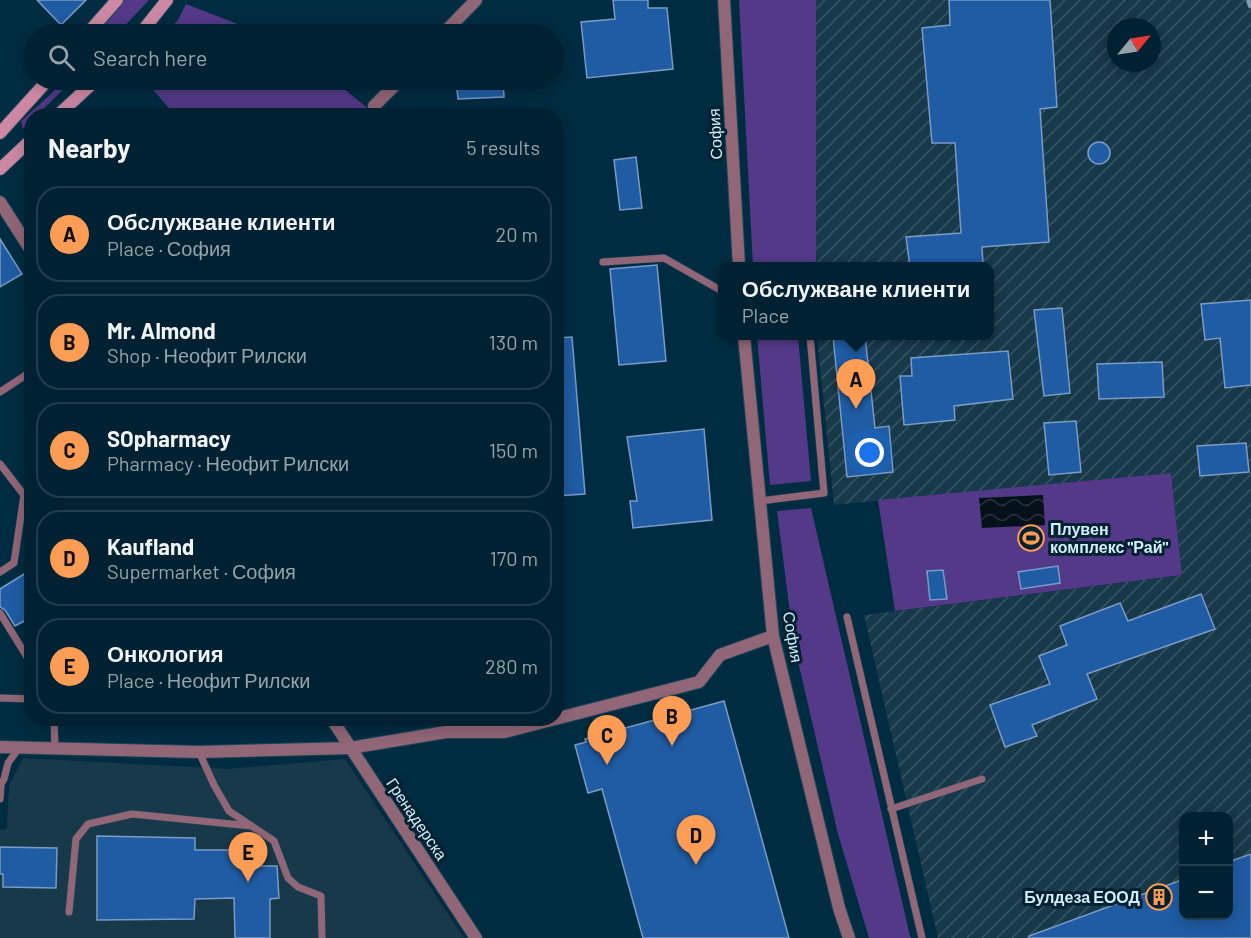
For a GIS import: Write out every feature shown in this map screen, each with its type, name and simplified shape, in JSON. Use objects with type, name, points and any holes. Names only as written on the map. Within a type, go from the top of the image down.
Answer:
[{"type":"main road","points":[[96,24],[117,0]]},
{"type":"main road","points":[[150,24],[167,0]]},
{"type":"main road","points":[[0,133],[39,90]]},
{"type":"main road","points":[[66,108],[85,90]]},
{"type":"main road","points":[[0,169],[24,146]]},
{"type":"street","points":[[453,24],[476,0]]},
{"type":"street","name":"София","points":[[724,0],[739,262]]},
{"type":"street","points":[[374,106],[390,90]]},
{"type":"street","points":[[0,202],[24,240]]},
{"type":"street","name":"София","points":[[744,340],[773,636],[839,908],[849,938]]},
{"type":"street","points":[[564,717],[699,682],[720,655],[773,636]]},
{"type":"street","name":"Гренадерска","points":[[336,726],[476,938]]},
{"type":"street","points":[[0,747],[199,752],[350,748],[446,732],[504,732],[527,726]]},
{"type":"lane","points":[[603,262],[664,258],[718,288]]},
{"type":"lane","points":[[760,501],[824,494],[810,340]]},
{"type":"lane","points":[[0,392],[24,376]]},
{"type":"lane","points":[[0,464],[24,495],[14,563],[0,572]]},
{"type":"lane","points":[[0,613],[24,652]]},
{"type":"lane","points":[[847,617],[922,938]]},
{"type":"lane","points":[[0,698],[24,699]]},
{"type":"lane","points":[[54,726],[55,749]]},
{"type":"lane","points":[[0,799],[1,785],[8,763],[19,748]]},
{"type":"lane","points":[[199,752],[229,811],[274,841],[288,878],[298,887],[321,896],[322,938]]},
{"type":"lane","points":[[891,809],[982,779]]},
{"type":"lane","points":[[69,912],[76,839],[88,824],[132,814],[251,826]]},
{"type":"shaded area","points":[[123,0],[149,0],[126,24],[105,24]]},
{"type":"shaded area","points":[[739,0],[816,0],[816,262],[753,262]]},
{"type":"shaded area","points":[[816,0],[1251,0],[1251,938],[938,938],[864,615],[1182,575],[1171,473],[834,505],[817,340],[994,340],[994,262],[816,262]]},
{"type":"shaded area","points":[[186,4],[237,24],[174,24]]},
{"type":"shaded area","points":[[54,90],[63,90],[44,108],[35,108]]},
{"type":"shaded area","points":[[153,90],[345,90],[368,108],[169,108]]},
{"type":"shaded area","points":[[757,340],[798,340],[811,481],[770,485]]},
{"type":"shaded area","name":"Плувен комплекс \"Рай\"","points":[[1171,473],[1182,575],[895,611],[878,500]]},
{"type":"shaded area","points":[[811,508],[911,938],[869,938],[838,834],[794,644],[777,511]]},
{"type":"shaded area","points":[[23,758],[228,769],[345,759],[464,938],[0,938],[0,830],[7,829],[9,786]]},
{"type":"water","points":[[1043,495],[1045,525],[982,528],[979,498]]},
{"type":"building","points":[[37,0],[86,0],[62,24]]},
{"type":"building","points":[[613,0],[648,0],[648,8],[667,8],[673,69],[587,78],[581,22],[615,19]]},
{"type":"building","points":[[949,0],[1050,0],[1057,107],[1040,109],[1049,242],[982,247],[983,262],[909,262],[906,237],[961,233],[955,143],[932,143],[922,28],[950,25]]},
{"type":"building","points":[[457,90],[504,90],[504,97],[458,99]]},
{"type":"building","points":[[1099,142],[1107,145],[1110,153],[1107,161],[1099,164],[1091,161],[1088,153],[1091,145]]},
{"type":"building","points":[[636,157],[642,208],[620,210],[614,160]]},
{"type":"building","points":[[0,239],[22,274],[0,287]]},
{"type":"building","points":[[657,265],[666,361],[619,365],[610,269]]},
{"type":"building","points":[[1251,300],[1251,385],[1225,388],[1220,338],[1205,340],[1201,304]]},
{"type":"building","points":[[1062,308],[1070,393],[1044,396],[1034,310]]},
{"type":"building","points":[[572,337],[585,494],[564,495],[564,338]]},
{"type":"building","points":[[833,340],[865,340],[875,428],[889,426],[893,472],[847,477]]},
{"type":"building","points":[[1008,351],[1013,399],[954,406],[955,420],[904,425],[900,376],[912,376],[911,358]]},
{"type":"building","points":[[1162,362],[1164,397],[1099,399],[1097,364]]},
{"type":"building","points":[[1076,421],[1081,472],[1049,475],[1044,423]]},
{"type":"building","points":[[704,429],[712,520],[633,528],[630,501],[637,501],[627,437]]},
{"type":"building","points":[[1246,443],[1249,472],[1200,476],[1197,446]]},
{"type":"building","points":[[1058,566],[1060,583],[1021,589],[1018,572]]},
{"type":"building","points":[[943,570],[947,599],[930,600],[927,571]]},
{"type":"building","points":[[24,574],[24,621],[15,626],[5,610],[0,607],[0,589]]},
{"type":"building","points":[[1201,594],[1215,629],[1087,674],[1097,699],[1032,725],[1037,736],[1005,747],[990,705],[1050,684],[1039,656],[1067,645],[1060,626],[1120,603],[1128,621]]},
{"type":"building","points":[[724,701],[789,938],[643,938],[602,789],[588,793],[575,745],[586,742],[585,739]]},
{"type":"building","points":[[97,836],[195,838],[195,850],[245,850],[245,866],[277,866],[279,898],[270,899],[270,938],[235,938],[234,898],[195,899],[194,919],[97,920]]},
{"type":"building","points":[[0,847],[57,848],[56,888],[3,887],[3,874],[0,874]]},
{"type":"building","name":"Булдеза ЕООД","points":[[1251,854],[1251,938],[1029,938],[1029,936],[1179,881],[1179,920],[1233,920],[1233,860]]},
{"type":"railway","points":[[1248,0],[1251,8]]},
{"type":"place","name":"Обслужване клиенти","points":[[856,409]]},
{"type":"place","name":"Плувен комплекс \"Рай\"","points":[[1031,538]]},
{"type":"place","name":"Mr. Almond","points":[[672,746]]},
{"type":"place","name":"SOpharmacy","points":[[607,765]]},
{"type":"place","name":"Kaufland","points":[[696,865]]},
{"type":"place","name":"Онкология","points":[[248,882]]},
{"type":"place","name":"Булдеза ЕООД","points":[[1159,897]]}]
